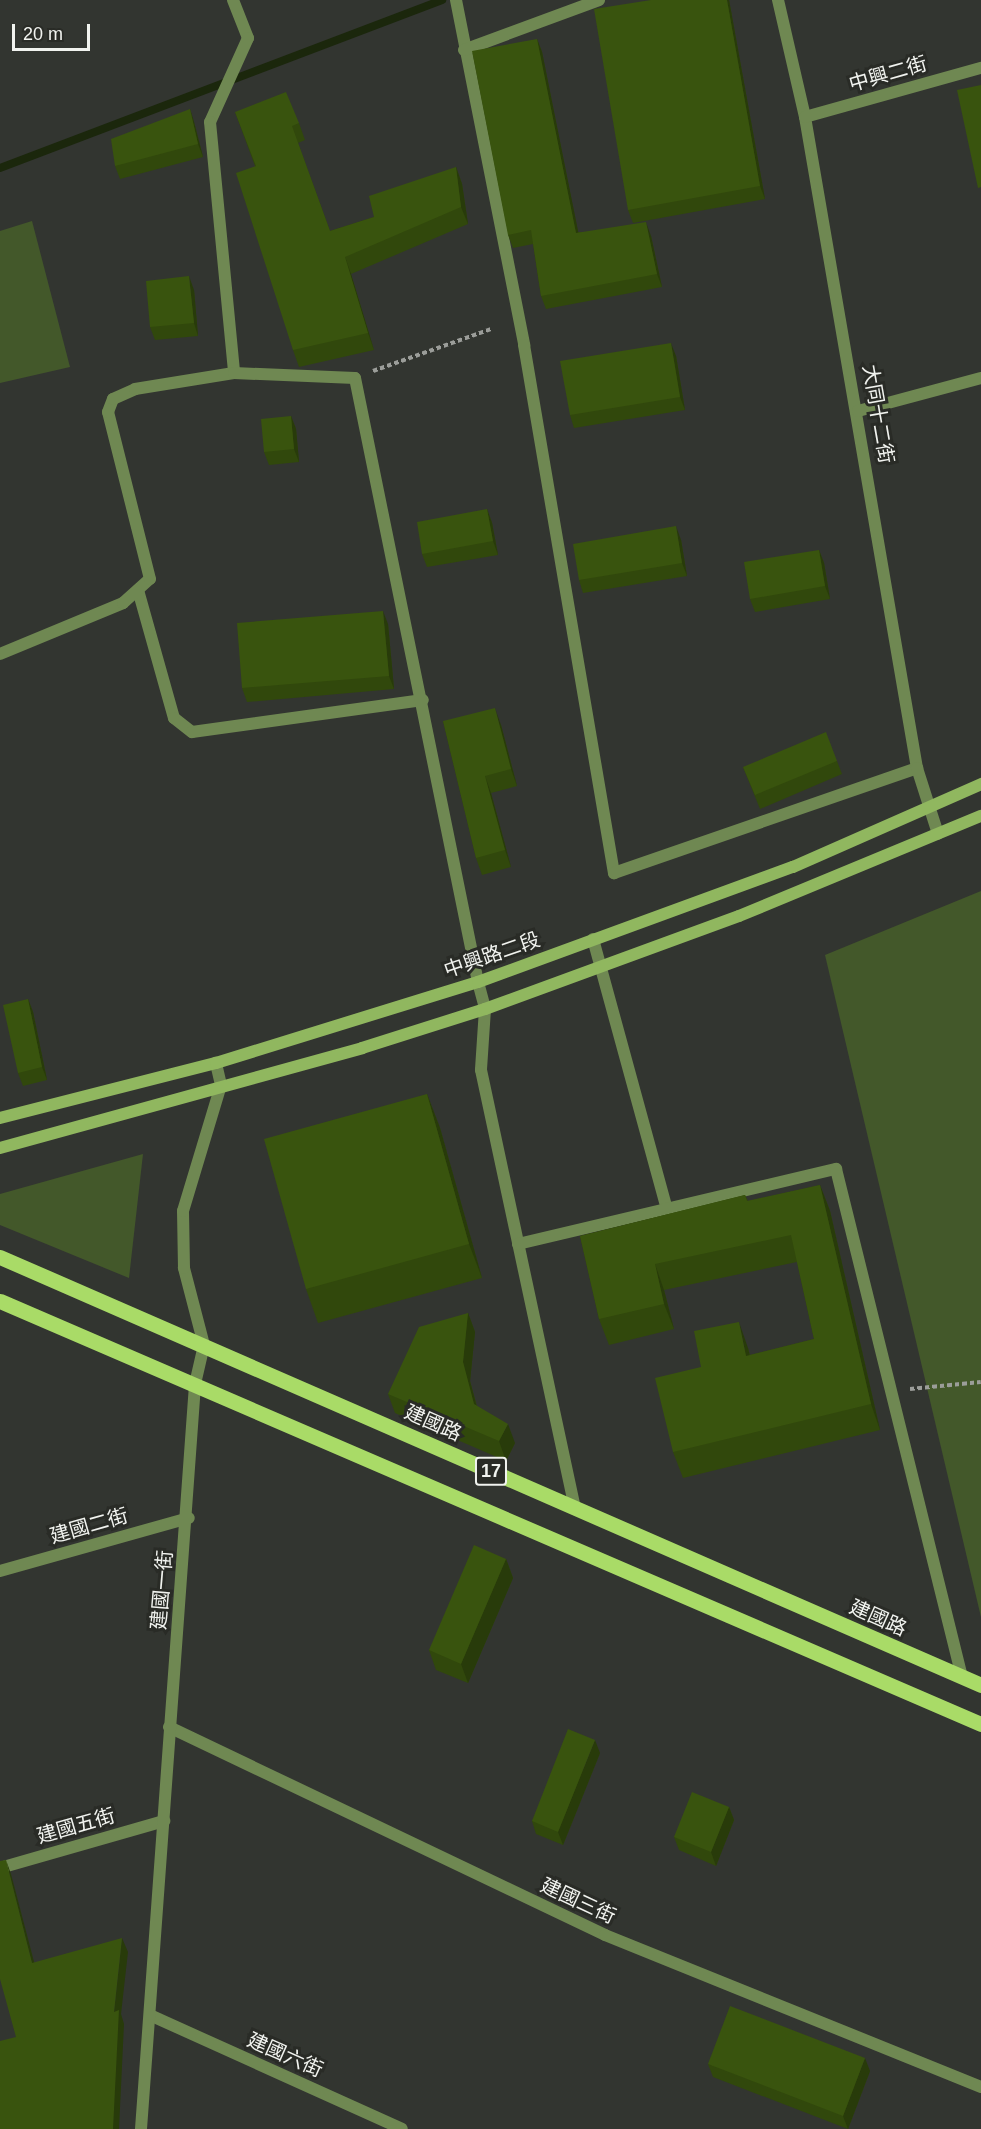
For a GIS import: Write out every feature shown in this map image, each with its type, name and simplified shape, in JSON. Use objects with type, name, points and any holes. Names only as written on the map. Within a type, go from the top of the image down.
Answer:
[{"type":"main road","name":"中興路二段","points":[[0,1118],[216,1063],[478,981],[793,867],[981,784]]},
{"type":"main road","points":[[0,1148],[485,1009],[602,968],[981,816]]},
{"type":"main road","name":"建國路","points":[[0,1257],[981,1685]]},
{"type":"main road","name":"17","points":[[0,1301],[981,1724]]},
{"type":"street","points":[[233,0],[248,38],[210,122],[234,373]]},
{"type":"street","points":[[456,0],[464,50],[525,345],[614,873],[917,768]]},
{"type":"street","points":[[464,50],[599,0]]},
{"type":"street","name":"大同十二街","points":[[778,0],[805,117],[858,411],[917,768],[932,805],[938,834]]},
{"type":"street","name":"中興二街","points":[[805,117],[981,68]]},
{"type":"street","points":[[0,654],[123,603],[150,579],[108,412],[113,399],[135,388],[234,373],[355,378],[485,1009],[481,1070],[575,1509]]},
{"type":"street","points":[[858,411],[981,378]]},
{"type":"street","points":[[138,590],[174,718],[192,732],[423,700]]},
{"type":"street","points":[[593,939],[667,1210]]},
{"type":"street","name":"建國一街","points":[[141,2129],[152,2016],[169,1727],[189,1518],[195,1384],[204,1345],[184,1268],[183,1212],[221,1085],[216,1063]]},
{"type":"street","points":[[518,1244],[837,1169],[894,1390],[962,1677]]},
{"type":"street","name":"建國二街","points":[[0,1571],[189,1518]]},
{"type":"street","name":"建國三街","points":[[169,1727],[605,1935],[981,2087]]},
{"type":"street","name":"建國五街","points":[[0,1868],[164,1821]]},
{"type":"street","name":"建國六街","points":[[152,2016],[402,2129]]},
{"type":"path","points":[[355,378],[491,329]]},
{"type":"path","points":[[894,1390],[981,1382]]},
{"type":"green space","points":[[32,221],[70,367],[0,383],[0,231]]},
{"type":"green space","points":[[981,891],[981,1617],[825,955]]},
{"type":"green space","points":[[143,1154],[129,1278],[0,1225],[0,1194]]},
{"type":"building","points":[[651,0],[727,0],[760,186],[628,210],[594,9]]},
{"type":"building","points":[[537,39],[576,233],[646,222],[657,274],[541,296],[531,230],[508,235],[472,51]]},
{"type":"building","points":[[981,85],[981,187],[978,188],[957,90]]},
{"type":"building","points":[[286,92],[299,123],[292,126],[330,231],[374,217],[369,196],[456,167],[461,207],[345,257],[368,333],[293,350],[236,173],[256,166],[235,112]]},
{"type":"building","points":[[190,109],[198,144],[115,166],[111,139]]},
{"type":"building","points":[[189,276],[194,323],[150,327],[146,281]]},
{"type":"building","points":[[671,343],[680,397],[570,415],[560,361]]},
{"type":"building","points":[[291,416],[294,449],[264,452],[261,419]]},
{"type":"building","points":[[487,509],[493,541],[422,554],[417,522]]},
{"type":"building","points":[[676,526],[682,563],[579,580],[573,544]]},
{"type":"building","points":[[819,550],[825,586],[750,599],[744,562]]},
{"type":"building","points":[[383,611],[389,676],[242,688],[237,623]]},
{"type":"building","points":[[495,708],[511,769],[485,776],[505,850],[476,858],[443,721]]},
{"type":"building","points":[[826,732],[837,761],[755,795],[743,767]]},
{"type":"building","points":[[28,999],[42,1067],[18,1073],[3,1005]]},
{"type":"building","points":[[427,1094],[469,1244],[306,1289],[264,1139]]},
{"type":"building","points":[[820,1185],[871,1404],[673,1452],[655,1378],[701,1367],[694,1331],[739,1322],[746,1356],[814,1339],[791,1235],[655,1264],[664,1304],[599,1319],[580,1236],[745,1195],[747,1201]]},
{"type":"building","points":[[468,1313],[463,1362],[474,1404],[508,1424],[499,1441],[388,1394],[419,1327]]},
{"type":"building","points":[[474,1545],[506,1559],[461,1664],[429,1650]]},
{"type":"building","points":[[568,1729],[595,1740],[558,1832],[532,1821]]},
{"type":"building","points":[[692,1792],[729,1807],[711,1852],[674,1837]]},
{"type":"building","points":[[6,1860],[32,1963],[122,1938],[114,2012],[119,2010],[113,2129],[0,2129],[0,2041],[16,2037],[0,1979],[0,1861]]},
{"type":"building","points":[[730,2006],[865,2058],[843,2116],[708,2064]]},
{"type":"waterway","points":[[0,168],[442,0]]}]
